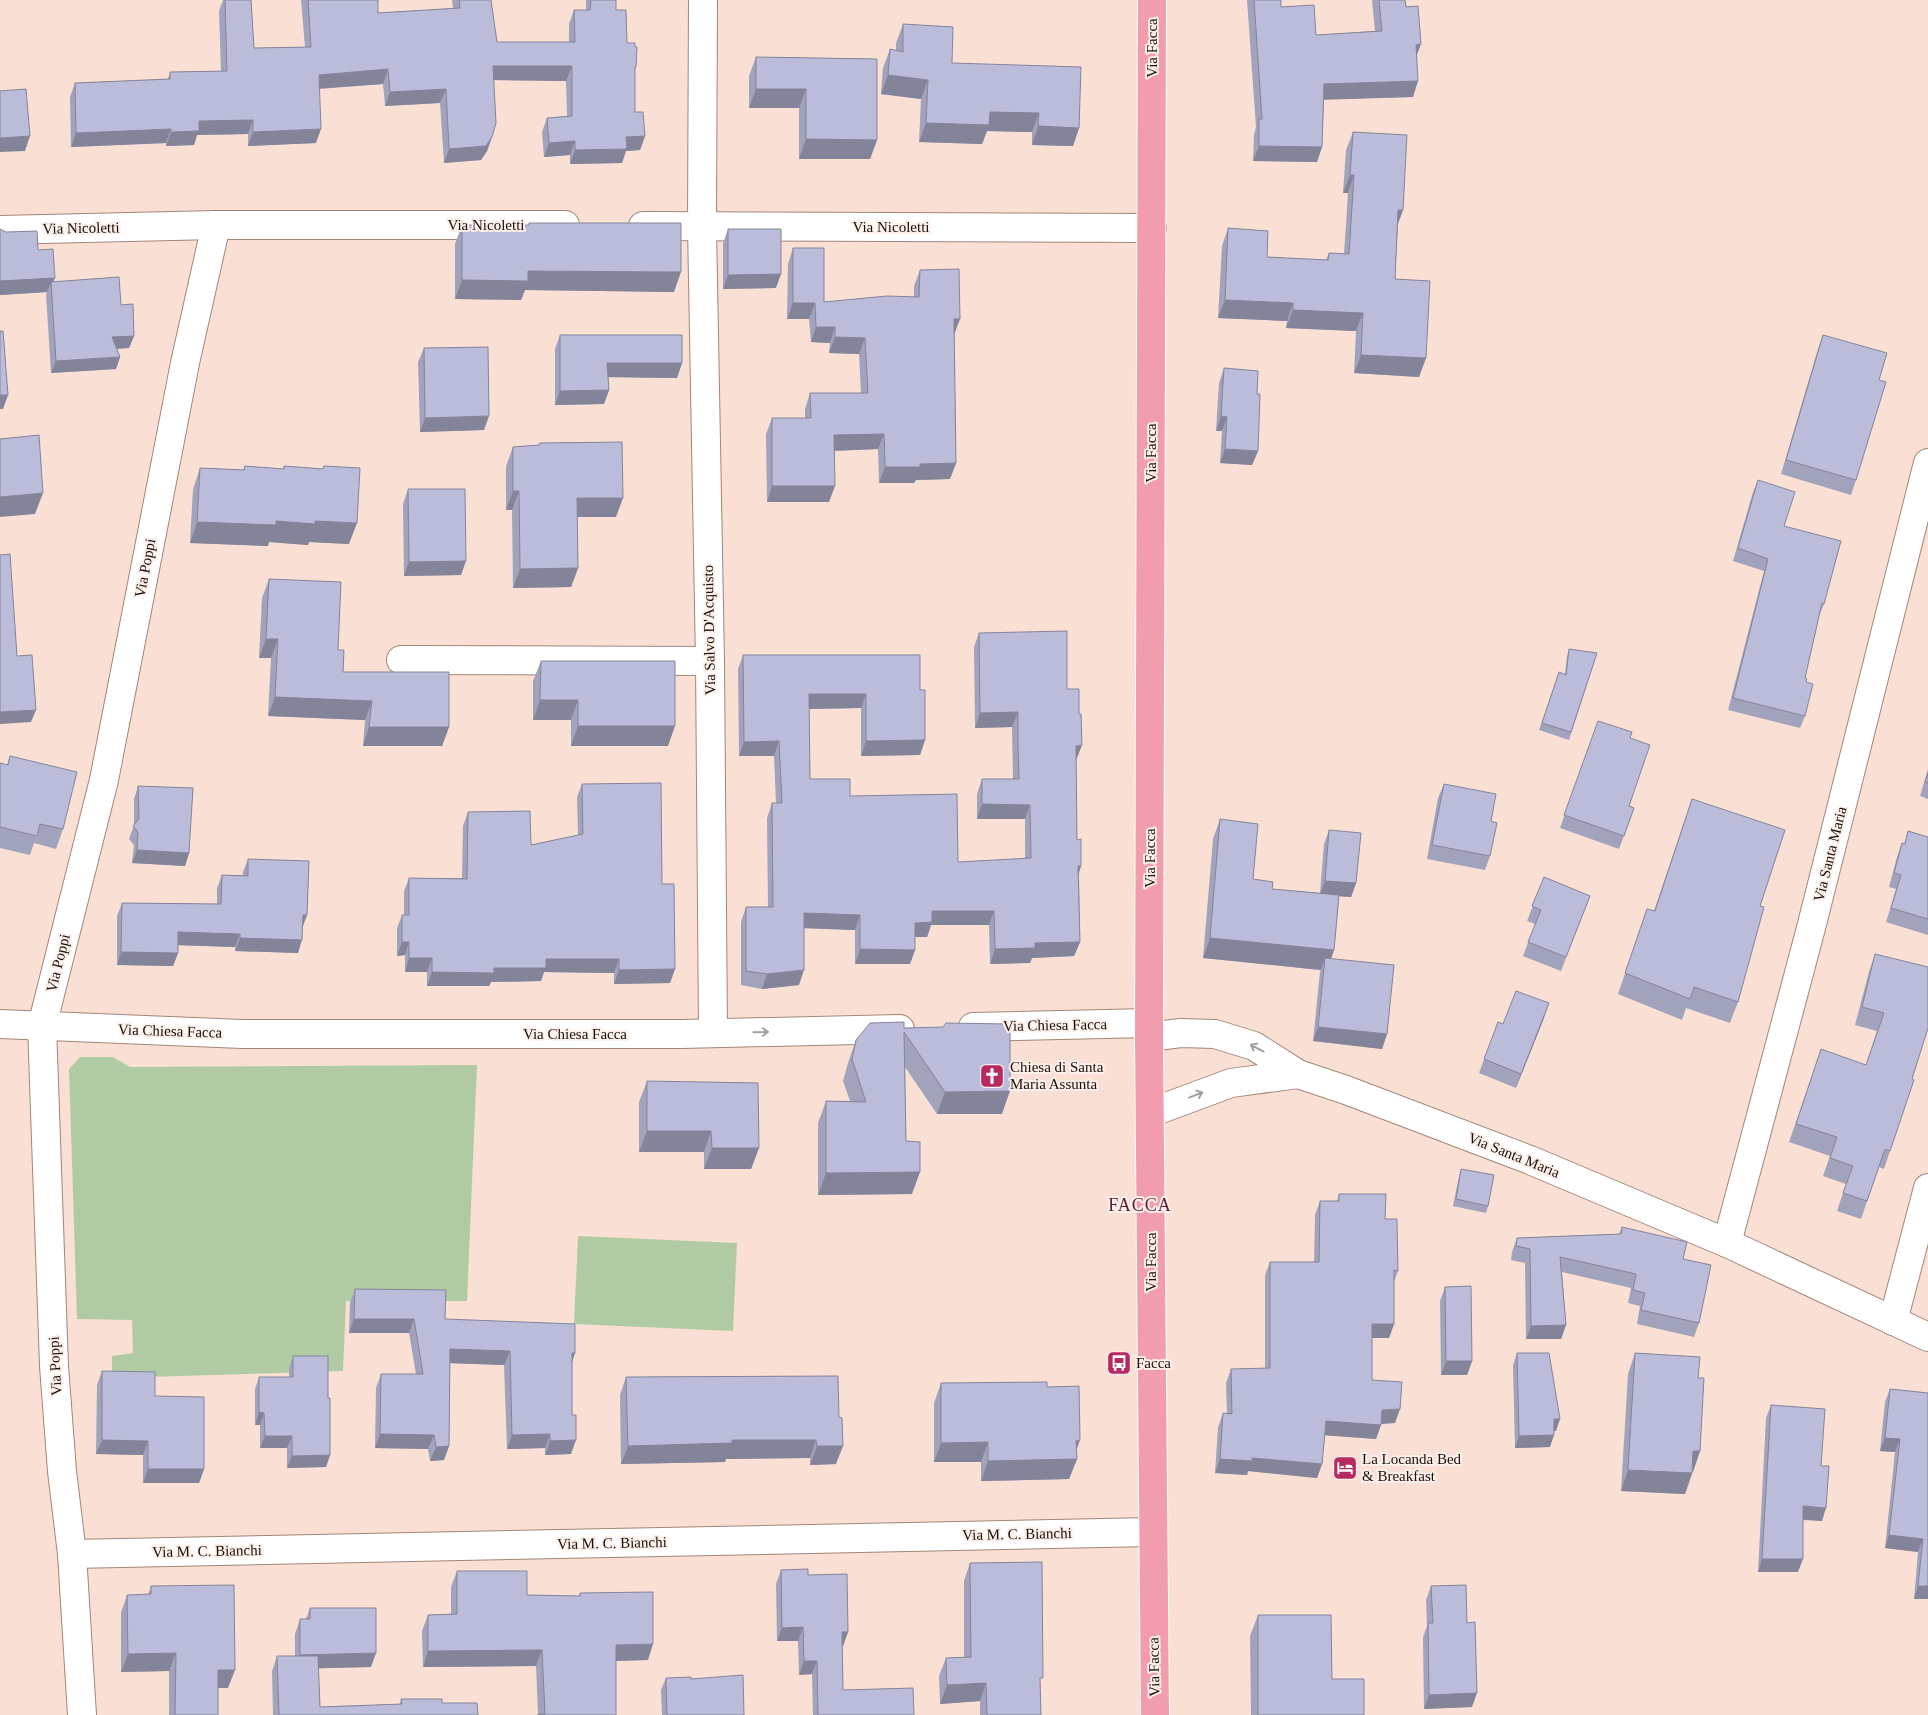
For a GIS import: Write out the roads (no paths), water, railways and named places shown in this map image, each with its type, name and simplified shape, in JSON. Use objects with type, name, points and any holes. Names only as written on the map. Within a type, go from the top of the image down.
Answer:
[{"type":"main road","name":"Via Facca","points":[[1152,0],[1149,1030],[1155,1715]]},
{"type":"street","name":"Via Salvo D'Acquisto","points":[[703,0],[702,226],[710,661],[713,1033]]},
{"type":"street","name":"Via Nicoletti","points":[[0,230],[216,224],[593,226]]},
{"type":"street","name":"Via Poppi","points":[[82,1715],[72,1554],[62,1471],[54,1366],[42,1026],[104,780],[185,363],[216,224]]},
{"type":"street","name":"Via Nicoletti","points":[[622,226],[1152,228]]},
{"type":"street","name":"Via Santa Maria","points":[[1728,1243],[1811,928],[1928,463]]},
{"type":"street","points":[[401,660],[710,661]]},
{"type":"street","name":"Via Chiesa Facca","points":[[0,1024],[242,1034],[713,1033],[937,1028],[1149,1030]]},
{"type":"street","name":"Via Santa Maria","points":[[1149,1030],[1215,1034],[1254,1046],[1298,1074],[1346,1090],[1530,1160],[1728,1243],[1928,1337]]},
{"type":"street","name":"Via Santa Maria","points":[[1150,1113],[1231,1082],[1298,1074]]},
{"type":"street","points":[[1893,1321],[1928,1188]]},
{"type":"street","name":"Via M. C. Bianchi","points":[[72,1554],[1152,1532]]},
{"type":"place","name":"Chiesa di Santa Maria Assunta","points":[[992,1076]]},
{"type":"place","name":"Facca","points":[[1119,1363]]},
{"type":"place","name":"La Locanda Bed & Breakfast","points":[[1345,1468]]},
{"type":"district","name":"FACCA","points":[[1140,1205]]}]
